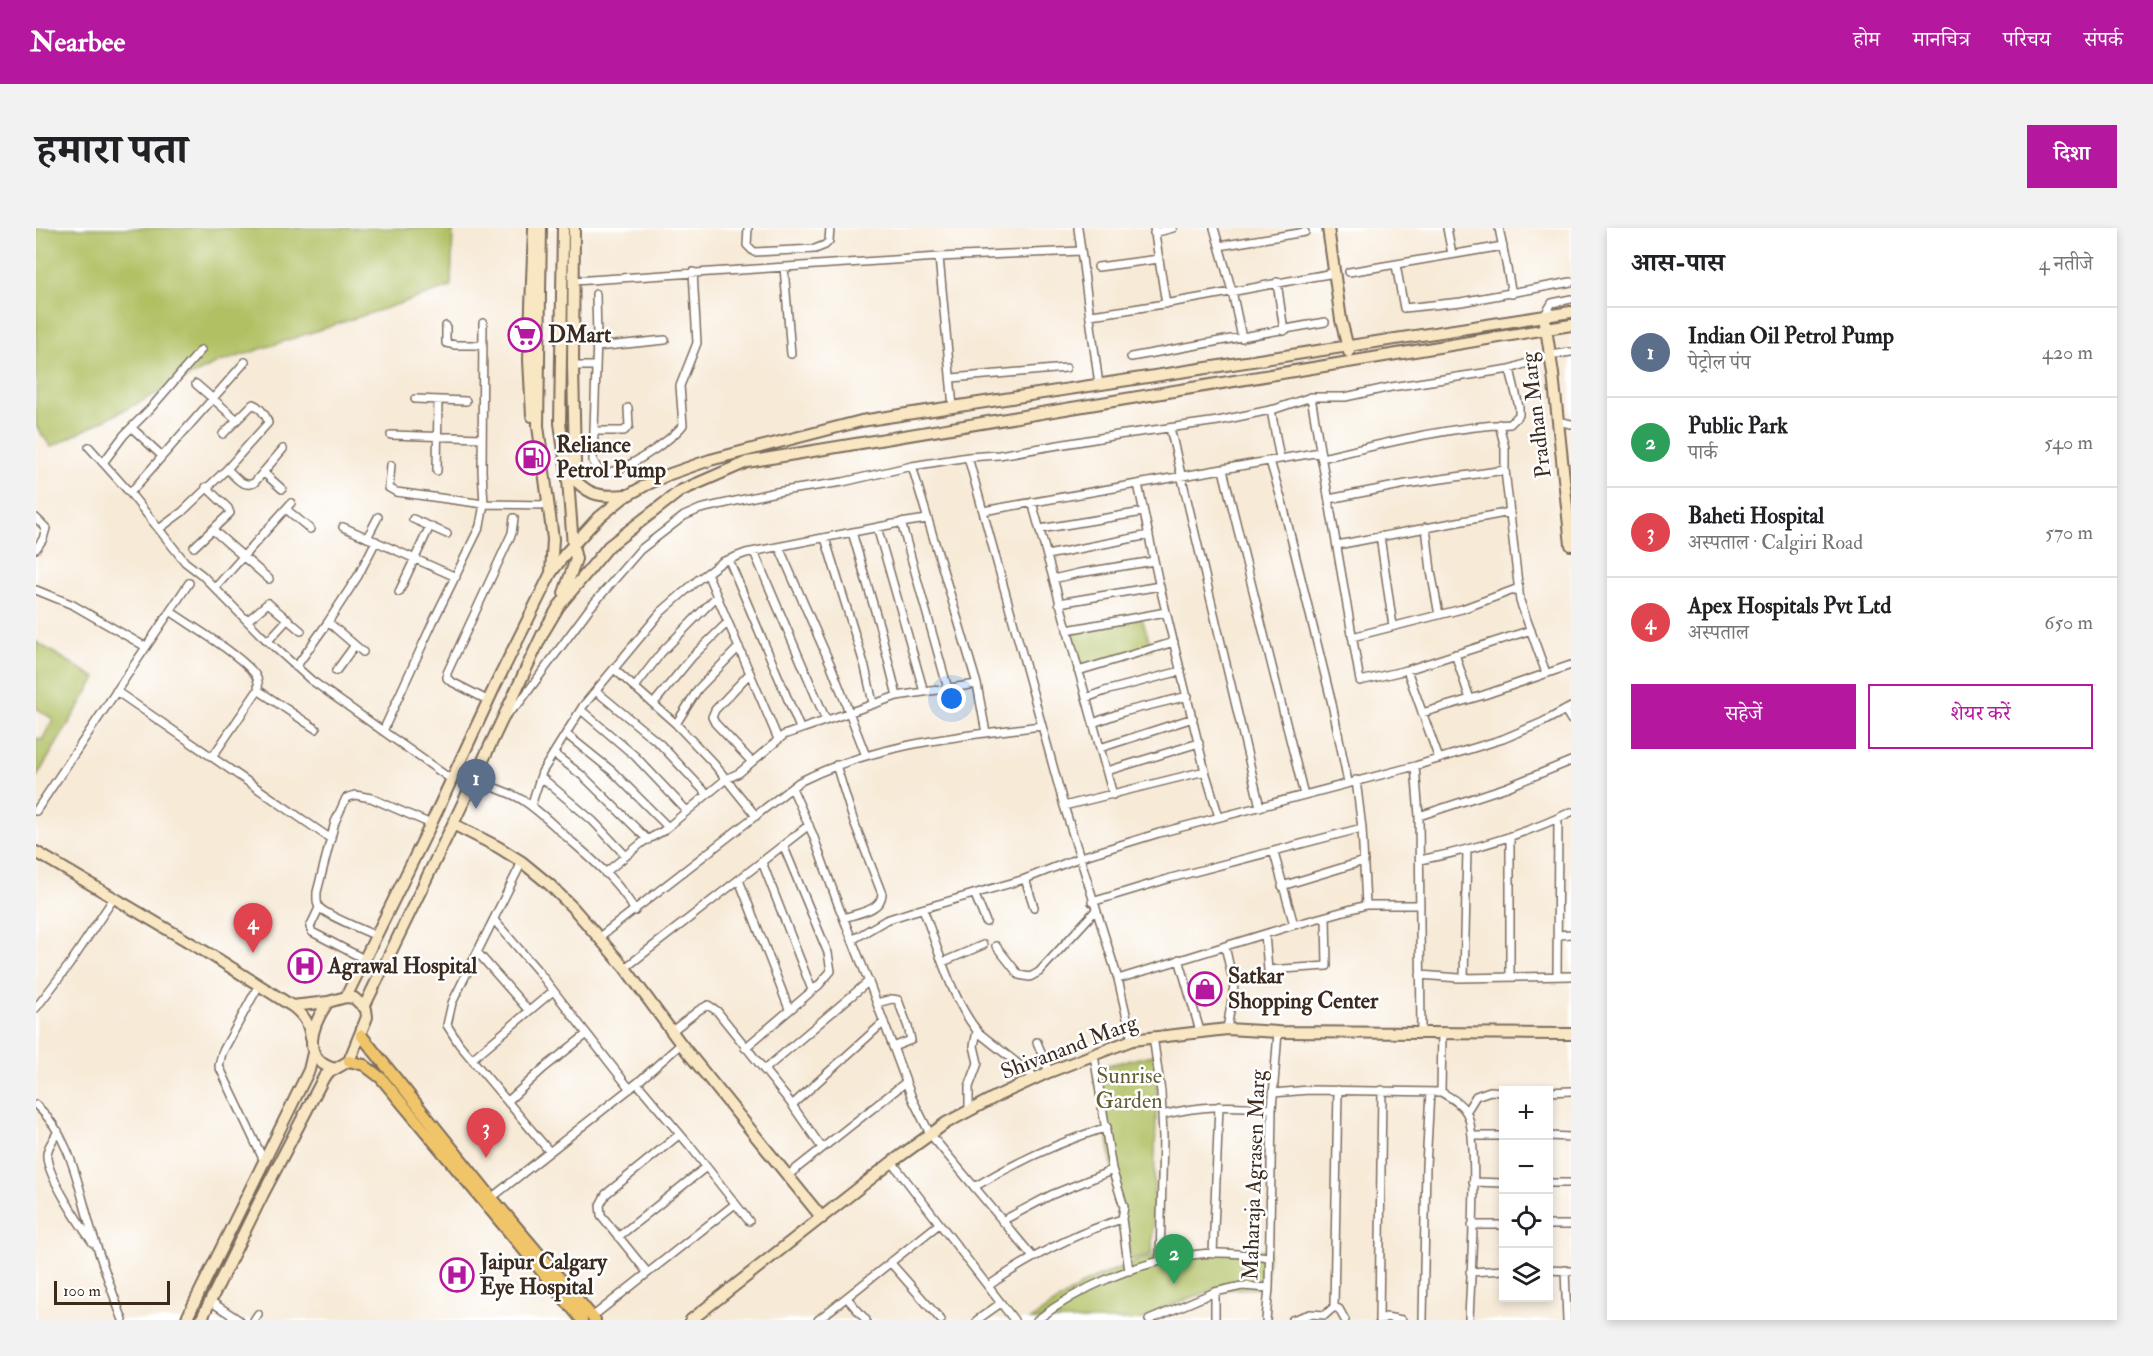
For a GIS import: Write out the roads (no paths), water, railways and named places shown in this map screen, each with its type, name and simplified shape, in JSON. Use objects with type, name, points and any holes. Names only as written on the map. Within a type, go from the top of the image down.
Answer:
[{"type":"main road","points":[[534,228],[529,360],[532,415],[539,439]]},
{"type":"main road","points":[[540,228],[538,426],[553,539],[551,573]]},
{"type":"main road","points":[[563,228],[560,423],[566,469],[569,550]]},
{"type":"main road","points":[[566,469],[575,462],[574,228]]},
{"type":"main road","points":[[1328,228],[1347,347],[1352,361]]},
{"type":"main road","points":[[346,997],[551,573],[569,550],[610,508],[629,495],[670,474],[710,460],[861,421],[1571,312]]},
{"type":"main road","name":"Pradhan Marg","points":[[1544,316],[1571,545]]},
{"type":"main road","points":[[364,1007],[501,719],[543,633],[559,606],[598,558],[629,529],[680,491],[747,462],[1571,325]]},
{"type":"main road","points":[[538,426],[560,423]]},
{"type":"main road","points":[[566,469],[592,494],[604,497],[629,495]]},
{"type":"main road","points":[[553,539],[569,550],[576,559]]},
{"type":"main road","points":[[576,559],[598,558]]},
{"type":"main road","points":[[559,606],[576,559]]},
{"type":"main road","points":[[453,824],[522,862],[574,909],[625,968],[681,1044],[822,1218]]},
{"type":"main road","points":[[36,852],[260,985],[302,1014],[310,1027],[314,1053],[309,1070],[186,1320]]},
{"type":"main road","points":[[201,1320],[324,1077],[349,1061],[367,1017],[364,1007],[354,998],[346,997],[328,1002],[292,1006]]},
{"type":"main road","points":[[312,1038],[318,1020],[328,1002]]},
{"type":"main road","name":"Shivanand Marg","points":[[691,1320],[930,1134],[969,1111],[1036,1078],[1132,1040],[1227,1029],[1278,1032],[1571,1034]]},
{"type":"main road","points":[[361,1035],[488,1200]]},
{"type":"main road","points":[[314,1053],[320,1062],[335,1069]]},
{"type":"main road","points":[[349,1061],[364,1065],[381,1078],[590,1319]]},
{"type":"street","points":[[748,228],[747,245],[754,252],[815,249],[829,241],[830,228]]},
{"type":"street","points":[[1078,228],[1099,385]]},
{"type":"street","points":[[1166,304],[1154,230],[1173,228]]},
{"type":"street","points":[[1214,228],[1232,291],[1242,338]]},
{"type":"street","points":[[1447,228],[1452,254]]},
{"type":"street","points":[[1499,228],[1512,294]]},
{"type":"street","points":[[1219,246],[1305,232]]},
{"type":"street","points":[[1349,272],[1503,246]]},
{"type":"street","points":[[574,280],[1081,250]]},
{"type":"street","points":[[939,257],[953,407]]},
{"type":"street","points":[[1098,267],[1159,259]]},
{"type":"street","points":[[1396,264],[1404,308],[1512,294],[1571,282]]},
{"type":"street","points":[[784,267],[791,354]]},
{"type":"street","points":[[596,294],[593,461],[600,472],[606,474],[644,455],[683,426],[680,386],[696,343],[693,272]]},
{"type":"street","points":[[1090,315],[1166,304],[1334,273]]},
{"type":"street","points":[[1277,282],[1284,330]]},
{"type":"street","points":[[1544,316],[1552,303],[1571,299]]},
{"type":"street","points":[[1131,357],[1325,322]]},
{"type":"street","points":[[383,730],[480,526],[484,504],[483,323]]},
{"type":"street","points":[[446,326],[446,343],[483,345]]},
{"type":"street","points":[[596,347],[665,340]]},
{"type":"street","points":[[103,463],[118,442],[201,351]]},
{"type":"street","points":[[501,719],[520,702],[589,609],[640,550],[684,516],[700,509],[722,503],[843,482],[912,466],[1218,421],[1271,410],[1311,397],[1345,397],[1391,387],[1510,369],[1550,355],[1571,352]]},
{"type":"street","points":[[130,493],[245,362]]},
{"type":"street","points":[[573,366],[595,366]]},
{"type":"street","points":[[952,378],[1066,368]]},
{"type":"street","points":[[983,511],[1280,459],[1321,455],[1447,432],[1510,424],[1519,415],[1519,407],[1510,369]]},
{"type":"street","points":[[196,384],[236,419]]},
{"type":"street","points":[[1311,397],[1360,681],[1407,670],[1531,630]]},
{"type":"street","points":[[415,399],[466,401]]},
{"type":"street","points":[[437,471],[438,400]]},
{"type":"street","points":[[159,529],[182,512],[227,469],[268,423],[267,418],[256,404],[253,404],[223,434]]},
{"type":"street","points":[[595,431],[624,431],[628,426],[628,408]]},
{"type":"street","points":[[1271,410],[1280,459]]},
{"type":"street","points":[[1557,421],[1571,424]]},
{"type":"street","points":[[1499,424],[1505,448],[1505,470],[1520,600],[1546,673]]},
{"type":"street","points":[[132,428],[162,456]]},
{"type":"street","points":[[1170,428],[1260,807]]},
{"type":"street","points":[[391,435],[482,438]]},
{"type":"street","points":[[89,447],[130,493],[185,562],[296,667],[340,702],[452,780]]},
{"type":"street","points":[[227,469],[243,484],[254,483],[283,449]]},
{"type":"street","points":[[968,457],[1064,806],[1118,980],[1132,1040]]},
{"type":"street","points":[[1270,461],[1352,781],[1362,828],[1366,905]]},
{"type":"street","points":[[391,465],[389,488],[392,491],[484,504],[548,505]]},
{"type":"street","points":[[912,466],[977,684],[986,733]]},
{"type":"street","points":[[1223,470],[1304,795]]},
{"type":"street","points":[[1329,499],[1406,484],[1505,470]]},
{"type":"street","points":[[263,472],[282,489]]},
{"type":"street","points":[[1138,484],[1160,586],[1205,771],[1219,817]]},
{"type":"street","points":[[194,547],[227,516],[230,510],[206,488]]},
{"type":"street","points":[[1032,502],[1113,795]]},
{"type":"street","points":[[214,588],[288,506],[310,529]]},
{"type":"street","points":[[1040,529],[1143,512]]},
{"type":"street","points":[[1337,545],[1510,513]]},
{"type":"street","points":[[368,538],[378,517]]},
{"type":"street","points":[[36,518],[46,528],[46,534],[36,549]]},
{"type":"street","points":[[489,701],[450,681],[447,673],[512,533],[514,518]]},
{"type":"street","points":[[413,519],[447,534]]},
{"type":"street","points":[[531,806],[541,777],[581,710],[661,612],[707,573],[729,560],[754,552],[901,522],[927,519]]},
{"type":"street","points":[[901,522],[948,689]]},
{"type":"street","points":[[343,526],[456,577]]},
{"type":"street","points":[[399,592],[430,526]]},
{"type":"street","points":[[877,527],[924,692]]},
{"type":"street","points":[[1426,527],[1439,615]]},
{"type":"street","points":[[213,530],[269,579]]},
{"type":"street","points":[[852,532],[897,696]]},
{"type":"street","points":[[1047,555],[1149,535]]},
{"type":"street","points":[[1380,536],[1393,626]]},
{"type":"street","points":[[825,537],[865,667],[873,703]]},
{"type":"street","points":[[296,667],[358,576],[376,541]]},
{"type":"street","points":[[779,547],[866,756]]},
{"type":"street","points":[[754,552],[826,720]]},
{"type":"street","points":[[729,560],[800,728]]},
{"type":"street","points":[[1053,579],[1154,561]]},
{"type":"street","points":[[707,573],[778,739]]},
{"type":"street","points":[[36,811],[189,583]]},
{"type":"street","points":[[1059,603],[1160,586]]},
{"type":"street","points":[[1352,637],[1462,609],[1519,588]]},
{"type":"street","points":[[36,590],[73,605],[146,647]]},
{"type":"street","points":[[635,687],[661,653],[717,596]]},
{"type":"street","points":[[247,621],[268,603],[301,631]]},
{"type":"street","points":[[170,611],[242,662],[259,682],[258,690],[213,756]]},
{"type":"street","points":[[1067,630],[1167,612]]},
{"type":"street","points":[[268,641],[288,619]]},
{"type":"street","points":[[328,622],[363,652]]},
{"type":"street","points":[[654,703],[692,657],[728,622]]},
{"type":"street","points":[[1078,671],[1174,642]]},
{"type":"street","points":[[336,671],[355,645]]},
{"type":"street","points":[[676,724],[698,689],[739,647]]},
{"type":"street","points":[[1455,654],[1470,699]]},
{"type":"street","points":[[1422,713],[1571,665]]},
{"type":"street","points":[[614,669],[676,724],[714,764],[756,816]]},
{"type":"street","points":[[1407,670],[1439,759]]},
{"type":"street","points":[[1086,698],[1181,671]]},
{"type":"street","points":[[750,673],[715,710],[712,720],[752,762]]},
{"type":"street","points":[[605,873],[668,827],[784,735],[897,696],[977,684]]},
{"type":"street","points":[[258,690],[316,729]]},
{"type":"street","points":[[116,691],[331,839]]},
{"type":"street","points":[[596,691],[660,744],[707,794]]},
{"type":"street","points":[[1093,723],[1123,712],[1188,696]]},
{"type":"street","points":[[852,940],[886,921],[1024,879],[1081,857],[1159,833],[1439,759],[1503,739],[1544,722],[1568,708],[1571,720]]},
{"type":"street","points":[[581,710],[643,764],[687,811]]},
{"type":"street","points":[[1100,748],[1193,718]]},
{"type":"street","points":[[598,938],[807,778],[836,765],[866,756],[938,740],[1042,726]]},
{"type":"street","points":[[566,734],[612,771],[668,827]]},
{"type":"street","points":[[1107,771],[1199,743]]},
{"type":"street","points":[[554,754],[584,777],[648,840]]},
{"type":"street","points":[[1419,816],[1507,787],[1571,761]]},
{"type":"street","points":[[836,765],[853,819],[882,894],[878,906],[844,918]]},
{"type":"street","points":[[1415,766],[1420,860],[1421,1033]]},
{"type":"street","points":[[1064,806],[1205,771]]},
{"type":"street","points":[[541,777],[593,821],[626,856]]},
{"type":"street","points":[[474,778],[531,806],[605,873],[626,895],[635,911]]},
{"type":"street","points":[[792,788],[809,825],[906,1082],[930,1134],[1033,1257]]},
{"type":"street","points":[[376,936],[319,908],[317,904],[317,892],[335,822],[346,798],[355,795],[371,798],[431,824]]},
{"type":"street","points":[[1420,860],[1467,850],[1571,812]]},
{"type":"street","points":[[1557,976],[1558,818]]},
{"type":"street","points":[[625,968],[809,825]]},
{"type":"street","points":[[1092,902],[1171,878],[1274,853],[1362,828]]},
{"type":"street","points":[[1510,836],[1510,977]]},
{"type":"street","points":[[745,1048],[831,971],[828,953],[783,845]]},
{"type":"street","points":[[1464,978],[1467,850]]},
{"type":"street","points":[[1274,853],[1294,925]]},
{"type":"street","points":[[1282,886],[1364,861]]},
{"type":"street","points":[[522,862],[453,1003],[447,1024],[459,1044],[549,1151]]},
{"type":"street","points":[[762,862],[812,990]]},
{"type":"street","points":[[1024,879],[1034,907]]},
{"type":"street","points":[[740,880],[789,1009]]},
{"type":"street","points":[[975,894],[986,922]]},
{"type":"street","points":[[36,1008],[69,965],[114,898]]},
{"type":"street","points":[[1118,980],[1179,959],[1366,905],[1420,905]]},
{"type":"street","points":[[319,908],[310,927],[312,932],[364,959]]},
{"type":"street","points":[[923,909],[955,992],[972,1025],[1036,1078]]},
{"type":"street","points":[[996,946],[1020,975],[1030,977],[1039,972],[1096,910]]},
{"type":"street","points":[[1265,934],[1268,970],[1327,966],[1326,917]]},
{"type":"street","points":[[494,920],[554,991],[630,1089]]},
{"type":"street","points":[[1558,935],[1571,934]]},
{"type":"street","points":[[943,962],[983,945]]},
{"type":"street","points":[[1225,946],[1234,986],[1227,1029]]},
{"type":"street","points":[[478,953],[529,1011]]},
{"type":"street","points":[[1179,959],[1200,1031]]},
{"type":"street","points":[[1420,975],[1464,978],[1571,976]]},
{"type":"street","points":[[764,1070],[869,981]]},
{"type":"street","points":[[260,985],[222,1053],[219,1066],[264,1161]]},
{"type":"street","points":[[472,1059],[554,991]]},
{"type":"street","points":[[877,1003],[892,999],[898,1000],[908,1027],[911,1040],[893,1047]]},
{"type":"street","points":[[672,1031],[708,1005],[717,1011],[792,1105],[822,1148]]},
{"type":"street","points":[[792,1105],[884,1022]]},
{"type":"street","points":[[969,1111],[969,1087],[978,1063],[974,1046],[977,1031]]},
{"type":"street","name":"Maharaja Agrasen Marg","points":[[1266,1320],[1269,1288],[1272,1109],[1278,1032]]},
{"type":"street","points":[[1441,1092],[1442,1033]]},
{"type":"street","points":[[508,1101],[544,1068],[587,1034]]},
{"type":"street","points":[[1153,1036],[1163,1137],[1160,1261]]},
{"type":"street","points":[[1037,1042],[1049,1072]]},
{"type":"street","points":[[488,1200],[630,1089],[681,1044]]},
{"type":"street","points":[[1094,1054],[1112,1169],[1124,1207],[1122,1219],[1129,1271]]},
{"type":"street","points":[[787,1176],[906,1082]]},
{"type":"street","points":[[637,1083],[749,1221]]},
{"type":"street","points":[[1273,1093],[1309,1090],[1441,1092],[1453,1099],[1466,1112],[1472,1126],[1473,1182],[1469,1320]]},
{"type":"street","points":[[1292,1320],[1310,1314],[1325,1315],[1334,1307],[1338,1090]]},
{"type":"street","points":[[1382,1090],[1379,1320],[1386,1317],[1402,1320]]},
{"type":"street","points":[[1466,1112],[1476,1096],[1490,1091],[1499,1092]]},
{"type":"street","points":[[1553,1092],[1571,1091]]},
{"type":"street","points":[[1423,1320],[1430,1092]]},
{"type":"street","points":[[36,1105],[56,1126],[69,1154],[123,1320]]},
{"type":"street","points":[[1213,1254],[1220,1106]]},
{"type":"street","points":[[1162,1115],[1193,1107],[1272,1109]]},
{"type":"street","points":[[974,1187],[1006,1168],[1065,1140],[1107,1127]]},
{"type":"street","points":[[58,1131],[47,1156],[53,1175],[76,1220],[99,1250]]},
{"type":"street","points":[[647,1272],[601,1215],[600,1205],[606,1194],[680,1134]]},
{"type":"street","points":[[1472,1136],[1499,1136]]},
{"type":"street","points":[[1553,1136],[1571,1137]]},
{"type":"street","points":[[892,1162],[1014,1320]]},
{"type":"street","points":[[618,1237],[706,1167]]},
{"type":"street","points":[[1002,1221],[1112,1169]]},
{"type":"street","points":[[1473,1182],[1499,1183]]},
{"type":"street","points":[[1553,1183],[1571,1183]]},
{"type":"street","points":[[590,1319],[735,1204]]},
{"type":"street","points":[[988,1286],[1046,1249],[1122,1219]]},
{"type":"street","points":[[818,1320],[939,1224]]},
{"type":"street","points":[[1472,1225],[1499,1225]]},
{"type":"street","points":[[1553,1225],[1571,1225]]},
{"type":"street","points":[[1037,1320],[1058,1304],[1129,1271],[1160,1261],[1192,1254],[1238,1253],[1269,1257]]},
{"type":"street","points":[[891,1262],[941,1320]]},
{"type":"street","points":[[1470,1272],[1499,1270]]},
{"type":"street","points":[[1553,1270],[1568,1271],[1567,1320]]},
{"type":"street","points":[[1149,1320],[1215,1292],[1242,1286],[1269,1288]]},
{"type":"street","points":[[1215,1292],[1215,1320]]},
{"type":"street","points":[[847,1298],[866,1320]]},
{"type":"street","points":[[210,1301],[239,1320]]},
{"type":"street","points":[[977,1320],[1001,1303]]},
{"type":"street","points":[[1334,1307],[1345,1320]]},
{"type":"place","name":"DMart","points":[[525,335]]},
{"type":"place","name":"Reliance Petrol Pump","points":[[533,458]]},
{"type":"place","name":"Indian Oil Petrol Pump","points":[[476,809]]},
{"type":"place","name":"Apex Hospitals Pvt Ltd","points":[[253,953]]},
{"type":"place","name":"Agrawal Hospital","points":[[305,966]]},
{"type":"place","name":"Satkar Shopping Center","points":[[1205,989]]},
{"type":"place","name":"Baheti Hospital","points":[[486,1158]]},
{"type":"place","name":"Jaipur Calgary Eye Hospital","points":[[457,1275]]},
{"type":"place","name":"Public Park","points":[[1174,1284]]},
{"type":"park label","name":"Sunrise Garden","points":[[1129,1088]]}]
